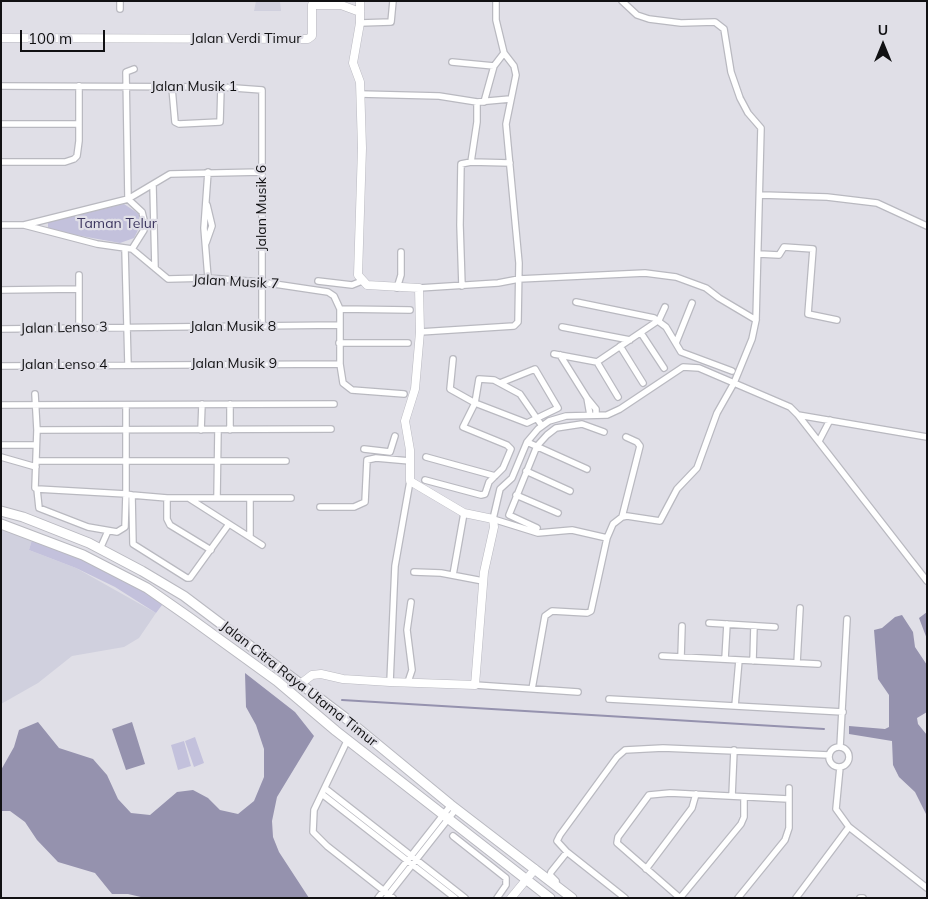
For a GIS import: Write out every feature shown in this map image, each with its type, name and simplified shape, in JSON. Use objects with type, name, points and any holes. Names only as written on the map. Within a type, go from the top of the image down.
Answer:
[{"type":"main road","name":"Jalan Citra Raya Utama Timur","points":[[1,511],[23,517],[100,549],[174,590],[390,755],[572,898]]},
{"type":"main road","name":"Jalan Citra Raya Utama Timur","points":[[1,524],[82,555],[147,588],[277,682],[550,898]]},
{"type":"main road","points":[[224,643],[232,633]]},
{"type":"main road","points":[[382,766],[390,755]]},
{"type":"street","points":[[120,1],[120,9]]},
{"type":"street","points":[[360,1],[360,23],[353,63],[360,82],[362,148],[358,275],[362,282],[367,286],[419,288],[498,283],[518,279],[646,273],[676,277],[706,288],[756,320]]},
{"type":"street","points":[[360,23],[391,22],[393,1]]},
{"type":"street","points":[[420,332],[516,324],[519,316],[519,263],[506,124],[516,74],[514,66],[504,53],[496,20],[496,1]]},
{"type":"street","points":[[622,1],[637,14],[649,19],[681,23],[716,22],[723,26],[731,72],[740,98],[748,114],[760,124],[761,128],[759,254],[756,320],[752,338],[734,383],[717,412],[697,468],[677,489],[660,521],[622,517]]},
{"type":"street","name":"Jalan Verdi Timur","points":[[1,38],[311,38],[312,5],[341,5],[360,12]]},
{"type":"street","points":[[484,102],[494,66],[504,53]]},
{"type":"street","points":[[452,62],[494,66]]},
{"type":"street","points":[[24,225],[97,244],[132,249],[144,230],[142,212],[128,199],[127,70],[134,69]]},
{"type":"street","name":"Jalan Musik 1","points":[[1,86],[221,87],[262,90]]},
{"type":"street","points":[[1,162],[65,162],[77,156],[79,86]]},
{"type":"street","points":[[172,88],[175,122],[179,124],[220,122],[221,87]]},
{"type":"street","name":"Jalan Musik 6","points":[[262,90],[262,327]]},
{"type":"street","points":[[360,94],[439,96],[477,102],[510,100]]},
{"type":"street","points":[[471,162],[477,122],[477,102]]},
{"type":"street","points":[[1,124],[79,124]]},
{"type":"street","points":[[462,286],[460,226],[462,207],[461,164],[471,162],[510,163]]},
{"type":"street","points":[[208,172],[204,228],[208,278]]},
{"type":"street","points":[[1,225],[24,225],[128,199],[153,186],[170,174],[262,172]]},
{"type":"street","points":[[153,186],[155,268]]},
{"type":"street","points":[[761,195],[827,197],[877,203],[927,226]]},
{"type":"street","points":[[759,254],[779,255],[784,247],[812,249],[808,314],[837,320]]},
{"type":"street","points":[[125,249],[128,365]]},
{"type":"street","name":"Jalan Musik 7","points":[[132,249],[168,279],[208,278],[262,282],[328,292],[334,296],[340,309]]},
{"type":"street","points":[[397,288],[401,274],[402,252]]},
{"type":"street","points":[[79,276],[79,327]]},
{"type":"street","points":[[318,281],[352,286],[362,282]]},
{"type":"street","points":[[390,682],[395,566],[410,481],[408,436],[405,421],[415,390],[420,332],[419,288]]},
{"type":"street","points":[[1,290],[78,289]]},
{"type":"street","points":[[576,302],[659,320],[681,352],[732,371]]},
{"type":"street","points":[[676,343],[692,303]]},
{"type":"street","points":[[593,415],[596,409],[592,401],[587,398],[557,355],[597,362],[659,320],[665,306]]},
{"type":"street","points":[[404,394],[352,390],[343,383],[339,343],[340,309],[410,310]]},
{"type":"street","name":"Jalan Musik 8","points":[[127,326],[262,327],[339,325]]},
{"type":"street","name":"Jalan Lenso 3","points":[[1,329],[127,326]]},
{"type":"street","points":[[562,327],[630,340]]},
{"type":"street","points":[[641,333],[664,368]]},
{"type":"street","points":[[339,343],[408,343]]},
{"type":"street","points":[[620,346],[643,383]]},
{"type":"street","points":[[453,358],[450,389],[474,403],[527,423],[556,410],[558,405],[535,369],[500,383]]},
{"type":"street","points":[[597,362],[618,397]]},
{"type":"street","name":"Jalan Musik 9","points":[[128,365],[340,364]]},
{"type":"street","name":"Jalan Lenso 4","points":[[1,366],[128,365]]},
{"type":"street","points":[[475,685],[484,582],[494,527],[493,519],[500,489],[512,478],[527,442],[542,426],[566,416],[607,414],[620,409],[683,367],[699,368],[790,407],[798,414],[927,581]]},
{"type":"street","points":[[425,480],[481,495],[485,494],[489,482],[503,468],[511,450],[508,445],[464,426],[474,403],[479,379],[494,380],[520,394],[542,426]]},
{"type":"street","points":[[35,394],[37,430],[34,488],[37,489],[39,508],[88,526],[117,532],[125,527],[129,495]]},
{"type":"street","points":[[201,430],[202,404]]},
{"type":"street","points":[[230,404],[230,430]]},
{"type":"street","points":[[1,405],[334,404]]},
{"type":"street","points":[[126,405],[126,460],[132,541],[135,545],[187,578],[192,577],[229,524]]},
{"type":"street","points":[[798,414],[927,437]]},
{"type":"street","points":[[818,441],[830,420]]},
{"type":"street","points":[[537,528],[509,515],[537,446],[546,434],[556,428],[582,424],[604,432]]},
{"type":"street","points":[[37,430],[331,429]]},
{"type":"street","points":[[217,498],[218,430]]},
{"type":"street","points":[[364,449],[390,452],[394,435],[408,436]]},
{"type":"street","points":[[532,689],[545,616],[552,611],[587,614],[591,611],[607,538],[610,529],[622,517],[640,446],[637,442],[626,437]]},
{"type":"street","points":[[527,442],[587,469]]},
{"type":"street","points":[[1,446],[36,445]]},
{"type":"street","points":[[1,457],[36,464],[126,460],[286,461]]},
{"type":"street","points":[[426,457],[495,476]]},
{"type":"street","points":[[320,507],[354,507],[365,502],[367,460],[376,458],[410,461]]},
{"type":"street","points":[[526,471],[570,491]]},
{"type":"street","points":[[410,481],[464,513],[493,519],[538,533],[572,530],[607,538]]},
{"type":"street","points":[[37,489],[167,498],[291,498]]},
{"type":"street","points":[[516,494],[558,513]]},
{"type":"street","points":[[167,498],[167,519],[170,525],[211,550]]},
{"type":"street","points":[[188,498],[262,545]]},
{"type":"street","points":[[250,498],[250,537]]},
{"type":"street","points":[[453,575],[464,513]]},
{"type":"street","points":[[100,549],[108,531]]},
{"type":"street","points":[[414,572],[453,575],[484,582]]},
{"type":"street","points":[[408,682],[412,670],[408,630],[410,602]]},
{"type":"street","points":[[797,663],[800,608]]},
{"type":"street","points":[[840,747],[848,619]]},
{"type":"street","points":[[709,623],[775,627]]},
{"type":"street","points":[[725,659],[727,624]]},
{"type":"street","points":[[680,657],[682,626]]},
{"type":"street","points":[[753,660],[754,626]]},
{"type":"street","points":[[662,656],[818,664]]},
{"type":"street","points":[[735,706],[739,660]]},
{"type":"street","points":[[299,685],[312,675],[321,674],[343,679],[578,692]]},
{"type":"street","points":[[608,699],[842,712]]},
{"type":"street","points":[[348,739],[314,810],[314,834],[388,895]]},
{"type":"street","points":[[835,747],[840,747],[846,749],[848,760],[840,766],[834,766],[830,761],[829,755],[835,747]]},
{"type":"street","points":[[625,898],[566,852],[557,841],[616,757],[626,750],[663,748],[829,755]]},
{"type":"street","points":[[732,796],[734,750]]},
{"type":"street","points":[[840,766],[836,809],[849,828],[927,888]]},
{"type":"street","points":[[738,898],[785,840],[789,828],[789,788]]},
{"type":"street","points":[[324,791],[412,860],[465,898]]},
{"type":"street","points":[[744,797],[744,817],[741,824],[680,898],[619,848],[617,844],[618,837],[649,795],[670,792],[788,799]]},
{"type":"street","points":[[646,869],[692,808],[696,794]]},
{"type":"street","points":[[378,898],[388,895],[412,860],[454,807]]},
{"type":"street","points":[[796,898],[849,828]]},
{"type":"street","points":[[453,836],[506,878],[506,885],[497,898]]},
{"type":"street","points":[[566,852],[550,875],[577,898]]},
{"type":"street","points":[[412,860],[455,898]]},
{"type":"street","points":[[511,898],[535,869]]},
{"type":"shaded area","points":[[256,1],[295,2],[280,2],[281,11],[254,11]]},
{"type":"shaded area","points":[[1,525],[33,536],[29,550],[76,568],[156,613],[139,638],[124,647],[72,656],[38,683],[1,704]]},
{"type":"shaded area","points":[[927,612],[927,639],[919,618]]},
{"type":"shaded area","points":[[902,615],[913,632],[915,647],[927,665],[927,712],[917,718],[918,724],[927,735],[927,816],[915,792],[899,777],[893,765],[892,741],[849,734],[849,726],[885,729],[889,727],[889,695],[878,679],[874,630],[882,628],[895,617]]},
{"type":"shaded area","points":[[245,673],[295,712],[314,736],[277,797],[272,821],[273,837],[279,852],[309,898],[145,898],[128,894],[112,894],[95,873],[58,862],[37,840],[25,822],[10,811],[1,811],[1,770],[14,747],[19,730],[38,722],[59,748],[93,759],[107,775],[118,799],[131,813],[150,815],[177,792],[193,790],[208,798],[220,810],[238,814],[254,801],[264,777],[264,749],[256,725],[246,707]]},
{"type":"shaded area","points":[[132,722],[145,764],[126,770],[112,729]]},
{"type":"green space","name":"Taman Telur","points":[[124,204],[139,214],[140,226],[134,238],[120,243],[48,230],[48,222]]},
{"type":"green space","points":[[33,536],[83,555],[165,601],[156,613],[115,587],[76,568],[29,550]]},
{"type":"green space","points":[[195,737],[204,763],[194,767],[185,741]]},
{"type":"green space","points":[[184,741],[191,766],[178,770],[171,745]]},
{"type":"waterway","points":[[342,700],[824,729]]}]
